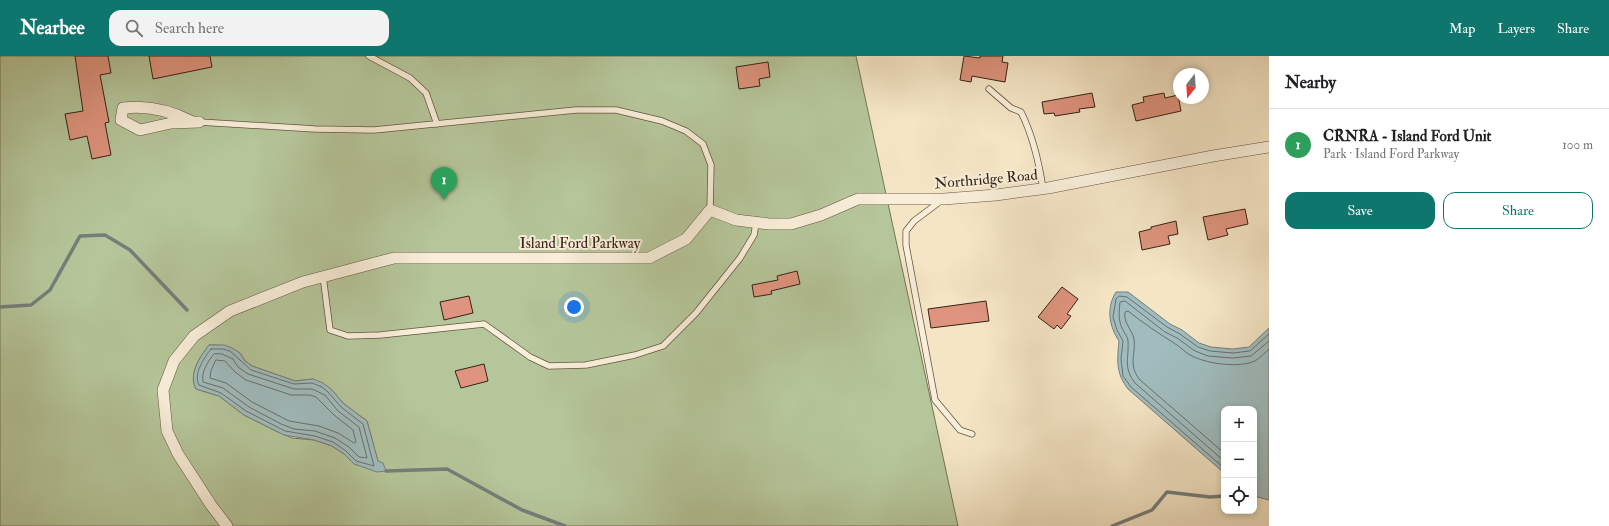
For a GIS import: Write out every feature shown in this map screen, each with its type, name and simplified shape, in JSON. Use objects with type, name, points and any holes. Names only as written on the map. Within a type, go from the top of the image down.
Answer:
[{"type":"street","points":[[139,106],[180,115],[196,122],[171,123],[140,130],[120,120],[124,108],[139,106]]},
{"type":"street","name":"Northridge Road","points":[[710,210],[736,220],[756,223],[791,224],[821,215],[858,199],[944,199],[996,195],[1043,189],[1213,156],[1269,147]]},
{"type":"street","name":"Island Ford Parkway","points":[[227,526],[211,505],[178,454],[167,431],[163,390],[174,361],[194,336],[230,311],[303,282],[394,258],[649,258],[686,239],[710,210]]},
{"type":"lane","points":[[369,56],[410,78],[426,93],[436,124]]},
{"type":"lane","points":[[989,89],[1011,108],[1021,112],[1028,125],[1038,159],[1043,189]]},
{"type":"lane","points":[[196,122],[374,130],[596,109],[640,114],[662,121],[696,137],[703,144],[711,165],[710,210]]},
{"type":"lane","points":[[944,199],[914,221],[906,231],[906,245],[935,400],[960,430],[972,434]]},
{"type":"lane","points":[[323,276],[330,330],[338,334],[348,336],[380,335],[484,324],[530,357],[549,366],[586,365],[635,355],[663,346],[696,313],[740,258],[754,235],[756,223]]},
{"type":"green space","points":[[0,56],[856,56],[958,526],[0,526]],"holes":[[[209,345],[217,345],[240,353],[245,361],[252,366],[295,381],[313,379],[331,389],[344,404],[367,421],[378,462],[354,464],[344,454],[332,446],[314,440],[292,438],[244,415],[219,396],[196,389],[193,377],[196,366]]]},
{"type":"water","points":[[1116,292],[1128,292],[1170,324],[1182,330],[1199,343],[1211,347],[1233,349],[1249,347],[1269,328],[1269,500],[1257,497],[1257,406],[1221,406],[1221,470],[1128,389],[1124,383],[1118,367],[1119,341],[1113,329],[1110,317],[1113,298]]},
{"type":"water","points":[[209,345],[224,345],[232,348],[240,353],[245,361],[252,366],[295,381],[313,379],[323,383],[331,389],[344,404],[367,421],[378,461],[383,463],[386,471],[377,472],[354,464],[344,454],[332,446],[314,440],[284,435],[244,415],[219,396],[196,389],[193,377],[194,372],[199,360]]},
{"type":"building","points":[[75,56],[108,56],[111,73],[100,75],[109,122],[105,123],[111,155],[92,159],[87,136],[70,140],[65,114],[83,111]]},
{"type":"building","points":[[149,56],[210,56],[212,67],[153,79]]},
{"type":"building","points":[[964,56],[980,58],[980,56],[1003,56],[1002,62],[1008,63],[1005,82],[972,76],[971,82],[960,80]]},
{"type":"building","points":[[768,62],[770,77],[759,79],[760,86],[739,89],[736,67]]},
{"type":"building","points":[[1092,93],[1095,107],[1079,109],[1080,112],[1055,116],[1054,113],[1044,114],[1042,102]]},
{"type":"building","points":[[1164,93],[1165,98],[1173,96],[1173,104],[1180,104],[1181,111],[1136,121],[1132,105],[1144,102],[1143,97]]},
{"type":"building","points":[[1245,209],[1248,224],[1226,229],[1228,235],[1208,240],[1203,217]]},
{"type":"building","points":[[1176,221],[1178,234],[1168,236],[1170,244],[1142,250],[1139,232],[1151,229],[1151,227]]},
{"type":"building","points":[[797,271],[800,284],[771,291],[772,294],[754,297],[752,285],[778,280],[777,276]]},
{"type":"building","points":[[1062,287],[1078,299],[1067,314],[1071,316],[1061,329],[1057,325],[1054,329],[1038,317]]},
{"type":"building","points":[[469,296],[473,313],[444,320],[440,302]]},
{"type":"building","points":[[986,301],[989,321],[931,328],[928,309]]},
{"type":"building","points":[[484,364],[488,381],[461,388],[455,371]]},
{"type":"waterway","points":[[0,307],[31,305],[50,290],[80,236],[105,235],[130,250],[187,310]]},
{"type":"waterway","points":[[386,471],[447,469],[522,510],[565,526]]},
{"type":"waterway","points":[[1112,526],[1152,510],[1167,492],[1210,497],[1221,496]]},
{"type":"place","name":"CRNRA - Island Ford Unit","points":[[444,200]]}]
